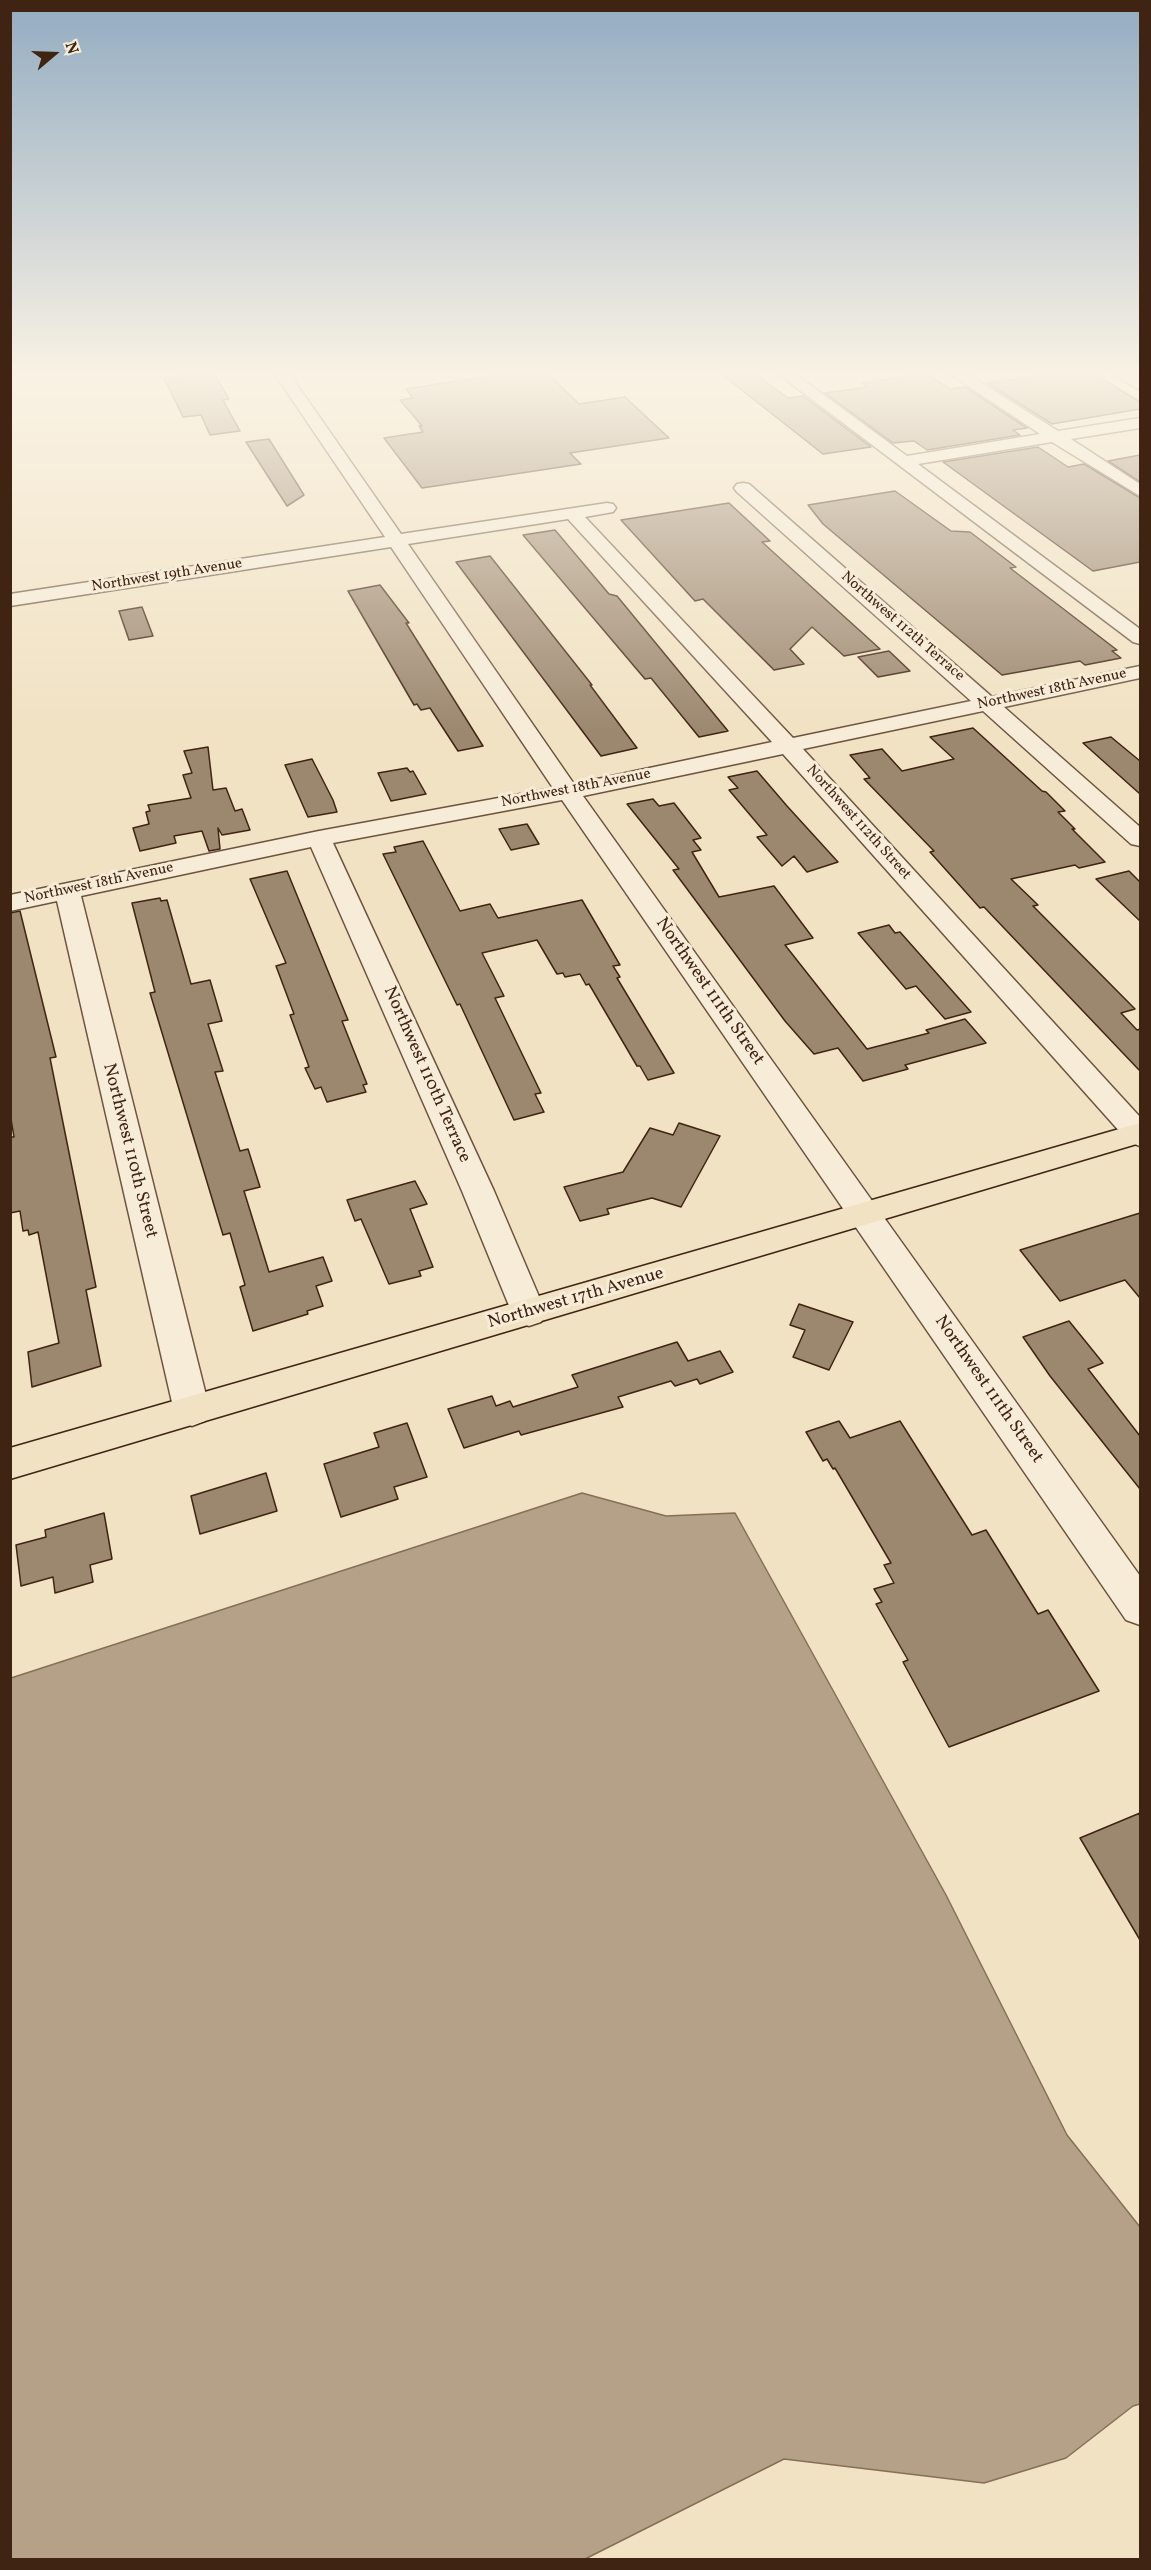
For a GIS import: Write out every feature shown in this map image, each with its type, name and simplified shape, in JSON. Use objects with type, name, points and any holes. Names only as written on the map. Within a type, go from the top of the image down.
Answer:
[{"type":"main road","name":"Northwest 17th Avenue","points":[[10,1464],[1140,1134]]},
{"type":"street","name":"Northwest 111th Street","points":[[365,493],[568,792],[1140,1607]]},
{"type":"street","name":"Northwest 112th Terrace","points":[[749,493],[1140,838]]},
{"type":"street","points":[[947,493],[1140,638]]},
{"type":"street","name":"Northwest 19th Avenue","points":[[10,600],[607,508]]},
{"type":"street","name":"Northwest 112th Street","points":[[573,514],[788,746],[1140,1134]]},
{"type":"street","name":"Northwest 18th Avenue","points":[[10,903],[319,838],[568,792],[1140,672]]},
{"type":"street","name":"Northwest 110th Terrace","points":[[319,838],[478,1191],[529,1313]]},
{"type":"street","name":"Northwest 110th Street","points":[[67,891],[192,1411]]},
{"type":"shaded area","points":[[582,1493],[666,1516],[735,1513],[946,1895],[1067,2135],[1140,2227],[1140,2404],[1133,2406],[1066,2458],[984,2483],[784,2459],[585,2559],[11,2559],[11,1678]]},
{"type":"building","points":[[279,493],[303,493],[304,495],[287,506]]},
{"type":"building","points":[[883,493],[898,493],[951,531],[970,532],[1016,567],[1010,568],[1117,650],[1112,651],[1121,658],[1085,665],[1080,661],[1002,675],[823,524],[808,505]]},
{"type":"building","points":[[986,493],[1132,493],[1140,498],[1140,562],[1093,571]]},
{"type":"building","points":[[729,503],[770,541],[762,542],[880,649],[844,656],[812,627],[790,649],[804,664],[774,670],[703,599],[695,601],[621,520]]},
{"type":"building","points":[[555,530],[609,594],[617,596],[728,731],[699,737],[651,678],[645,679],[523,535]]},
{"type":"building","points":[[490,556],[592,685],[590,685],[637,748],[601,756],[456,562]]},
{"type":"building","points":[[380,585],[409,623],[406,623],[483,746],[458,751],[430,708],[421,710],[417,704],[414,705],[348,591]]},
{"type":"building","points":[[142,607],[153,636],[129,640],[119,611]]},
{"type":"building","points":[[889,651],[910,671],[878,677],[858,657]]},
{"type":"building","points":[[973,728],[1065,811],[1058,812],[1105,862],[1079,868],[1075,865],[1011,879],[1038,905],[1033,906],[1135,1009],[1121,1013],[1137,1030],[1140,1029],[1140,1071],[984,907],[980,908],[930,852],[934,851],[864,779],[870,778],[850,755],[882,749],[902,771],[954,759],[930,737]]},
{"type":"building","points":[[1111,737],[1140,761],[1140,794],[1083,743]]},
{"type":"building","points":[[208,747],[213,790],[226,788],[235,811],[242,809],[250,830],[222,835],[218,828],[220,849],[209,851],[202,831],[174,836],[176,843],[140,851],[133,828],[149,824],[146,812],[150,811],[148,805],[191,798],[183,775],[192,773],[184,751]]},
{"type":"building","points":[[312,759],[337,812],[308,817],[285,765]]},
{"type":"building","points":[[407,768],[410,772],[413,771],[426,794],[391,801],[378,773]]},
{"type":"building","points":[[757,771],[838,862],[807,872],[794,856],[782,866],[757,837],[767,835],[729,790],[738,788],[728,777]]},
{"type":"building","points":[[653,799],[659,806],[674,803],[701,838],[693,840],[701,850],[692,852],[719,897],[774,886],[813,938],[785,945],[867,1049],[929,1033],[926,1030],[965,1019],[986,1043],[905,1065],[908,1069],[863,1081],[838,1048],[814,1054],[785,1021],[673,870],[679,869],[627,804]]},
{"type":"building","points":[[527,824],[539,844],[511,850],[499,829]]},
{"type":"building","points":[[423,841],[460,911],[490,904],[498,918],[582,900],[620,965],[613,966],[620,977],[617,978],[674,1073],[648,1080],[640,1066],[637,1066],[589,984],[586,985],[580,974],[565,977],[563,973],[557,974],[537,940],[482,953],[504,996],[495,998],[541,1093],[535,1094],[544,1112],[514,1120],[460,1004],[457,1005],[383,854],[396,852],[394,847]]},
{"type":"building","points":[[287,871],[348,1020],[342,1021],[367,1084],[363,1085],[366,1092],[327,1102],[321,1087],[315,1089],[305,1068],[309,1067],[290,1015],[294,1014],[276,966],[286,963],[250,879]]},
{"type":"building","points":[[1129,871],[1140,882],[1140,921],[1096,879]]},
{"type":"building","points":[[160,898],[161,901],[167,900],[191,984],[210,980],[222,1021],[208,1024],[223,1071],[215,1072],[240,1151],[248,1149],[260,1187],[244,1191],[269,1272],[323,1257],[332,1281],[316,1286],[323,1306],[307,1311],[308,1314],[253,1331],[240,1287],[245,1285],[230,1233],[223,1235],[150,993],[155,992],[132,903]]},
{"type":"building","points":[[20,911],[56,1057],[50,1058],[96,1287],[86,1290],[101,1366],[32,1387],[28,1352],[59,1343],[38,1232],[29,1235],[28,1230],[23,1231],[20,1211],[10,1213],[10,1137],[14,1137],[10,1113],[10,913]]},
{"type":"building","points":[[889,925],[895,933],[900,932],[971,1012],[945,1019],[916,986],[906,989],[858,933]]},
{"type":"building","points":[[679,1123],[720,1136],[681,1207],[652,1198],[607,1209],[609,1214],[580,1221],[564,1187],[623,1172],[650,1128],[673,1135]]},
{"type":"building","points":[[415,1181],[427,1204],[410,1209],[433,1267],[419,1271],[421,1276],[389,1284],[361,1219],[355,1221],[347,1200]]},
{"type":"building","points":[[1140,1213],[1140,1298],[1125,1280],[1060,1301],[1020,1250]]},
{"type":"building","points":[[799,1304],[853,1322],[829,1370],[793,1357],[805,1330],[790,1325]]},
{"type":"building","points":[[1069,1321],[1103,1363],[1088,1369],[1140,1436],[1140,1489],[1050,1376],[1023,1337]]},
{"type":"building","points":[[677,1342],[688,1361],[720,1351],[733,1372],[700,1384],[697,1379],[675,1386],[671,1381],[618,1397],[623,1407],[521,1435],[519,1431],[464,1448],[448,1409],[492,1396],[496,1406],[510,1401],[513,1407],[578,1387],[572,1375]]},
{"type":"building","points":[[839,1421],[850,1438],[900,1421],[972,1535],[986,1530],[1038,1614],[1048,1610],[1099,1691],[949,1747],[903,1662],[908,1660],[876,1604],[882,1602],[874,1589],[894,1583],[884,1565],[891,1563],[835,1468],[833,1469],[827,1459],[823,1461],[806,1432]]},
{"type":"building","points":[[407,1423],[427,1477],[394,1487],[398,1499],[341,1517],[324,1464],[379,1447],[374,1433]]},
{"type":"building","points":[[266,1473],[277,1511],[200,1534],[191,1496]]},
{"type":"building","points":[[104,1513],[112,1559],[90,1565],[93,1582],[55,1593],[53,1577],[21,1586],[16,1545],[46,1537],[45,1530]]},
{"type":"building","points":[[1140,1813],[1140,1940],[1080,1838]]}]
